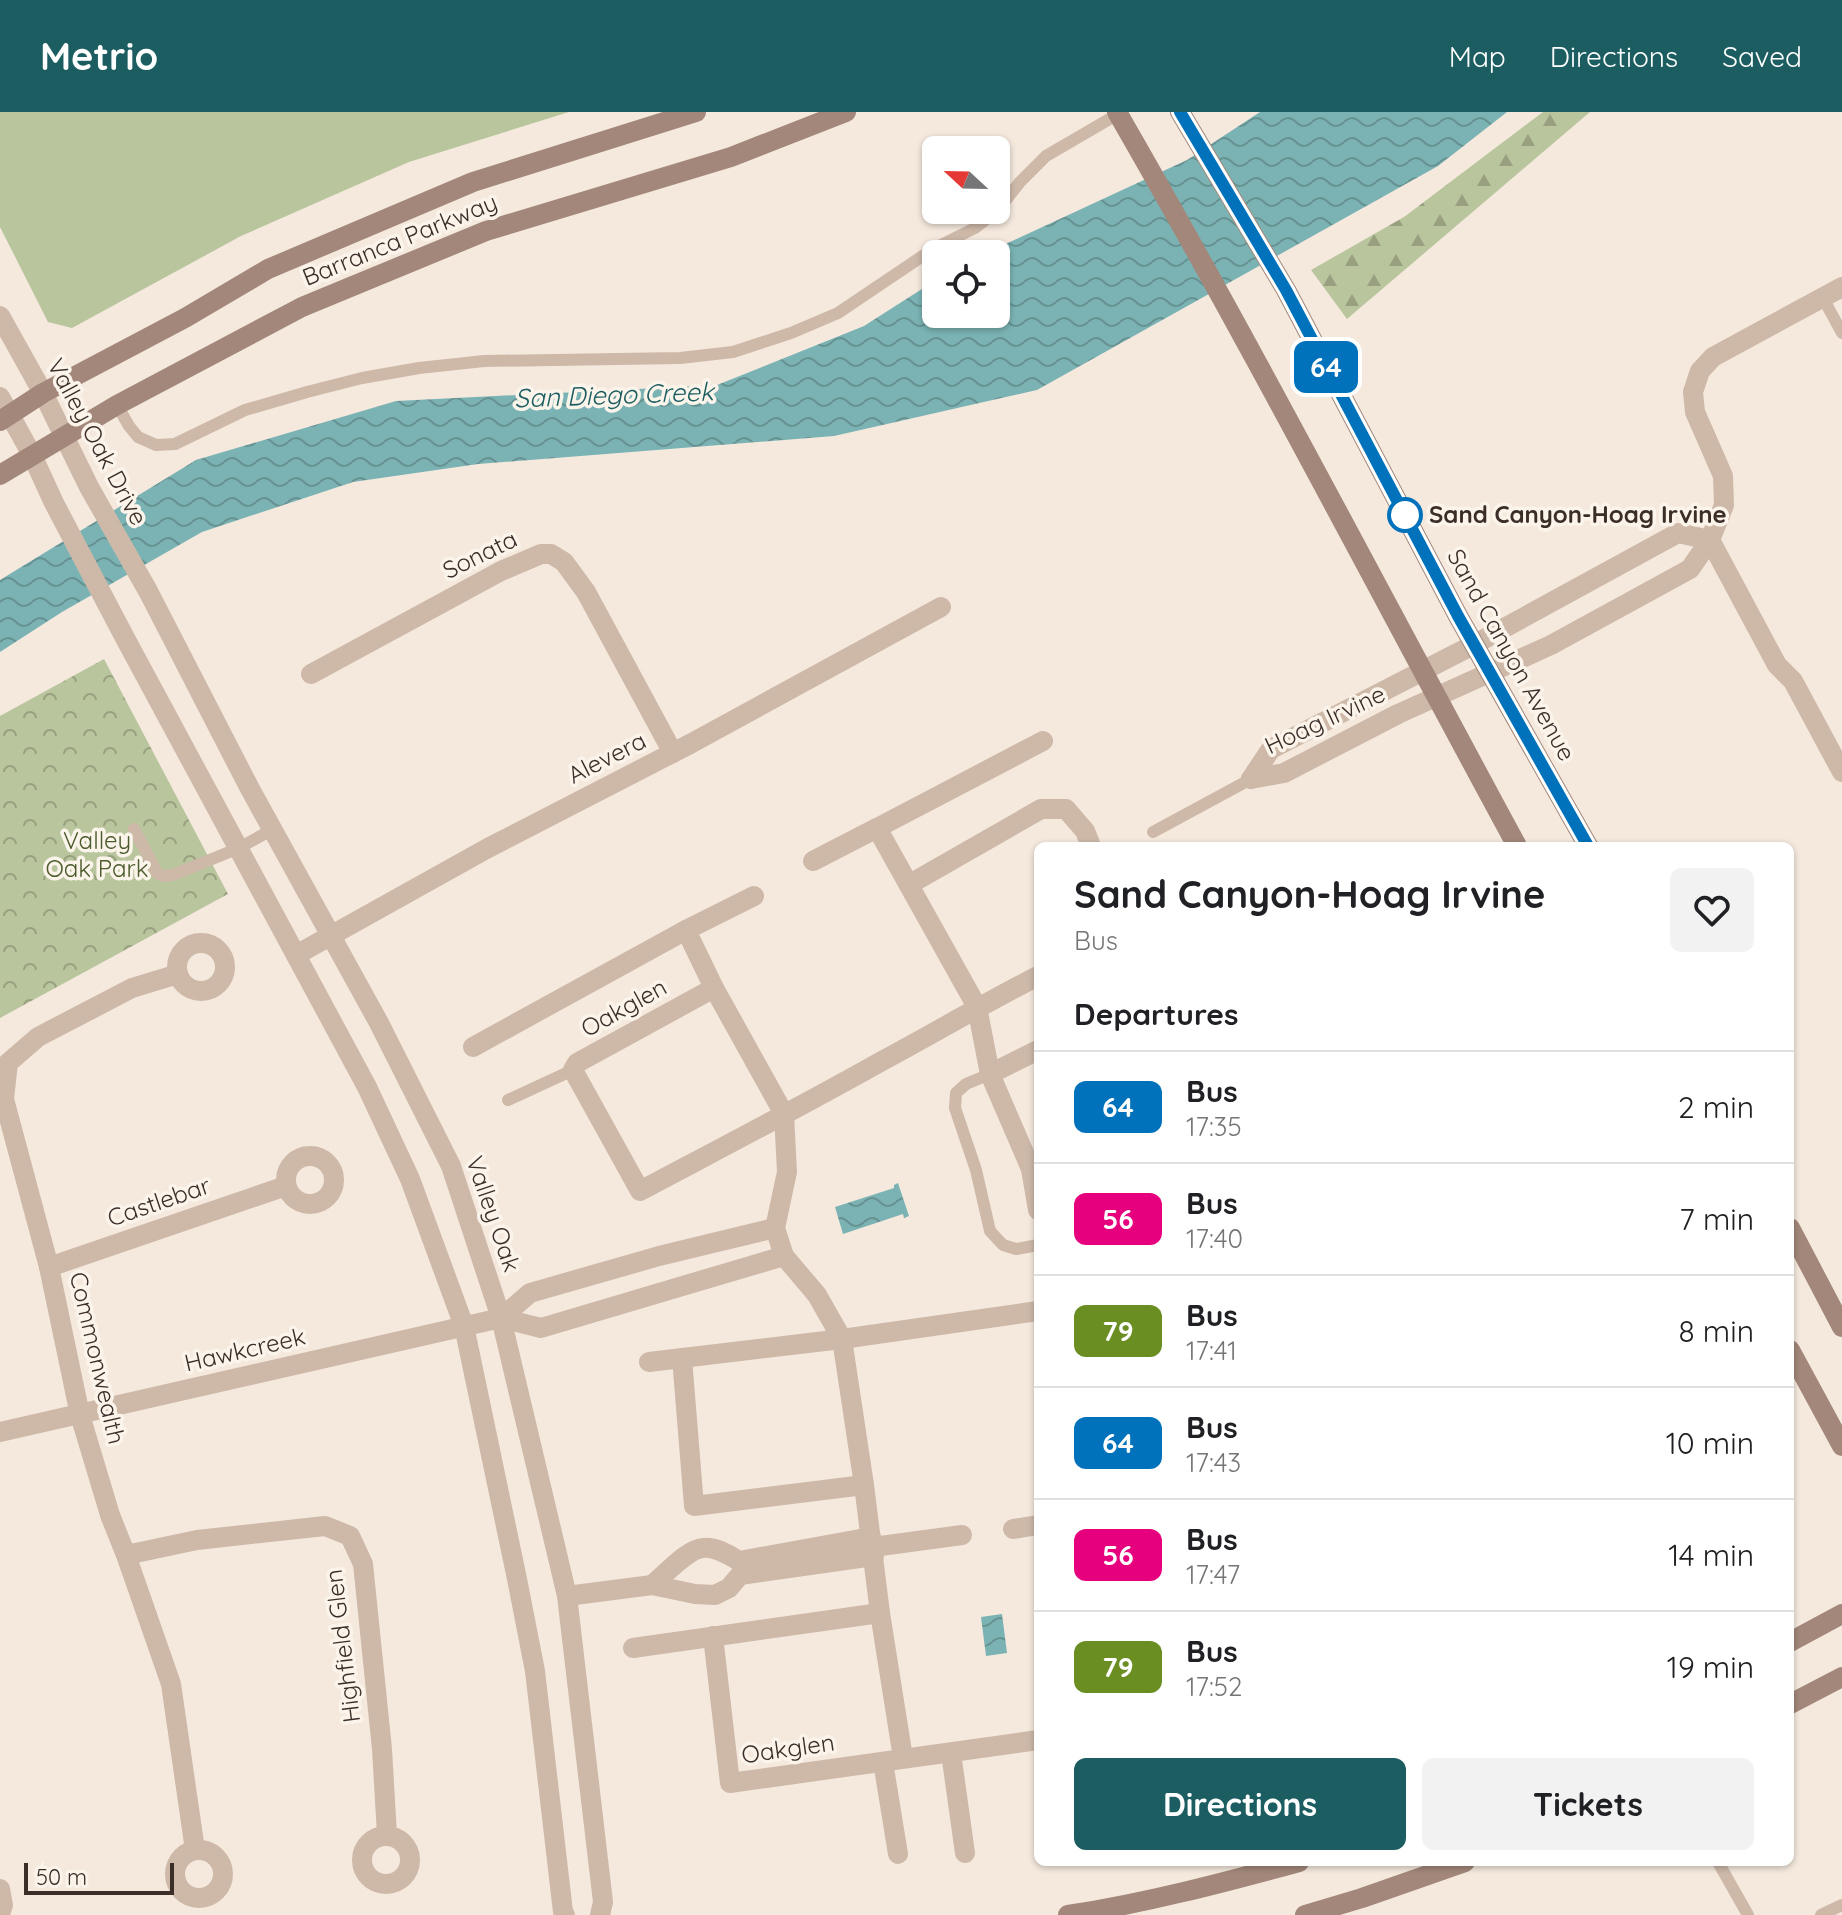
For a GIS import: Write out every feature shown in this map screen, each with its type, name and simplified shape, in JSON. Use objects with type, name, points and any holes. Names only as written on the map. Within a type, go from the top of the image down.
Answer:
[{"type":"main road","name":"Barranca Parkway","points":[[3,411],[185,318],[268,269],[473,182],[696,112]]},
{"type":"main road","name":"Barranca Parkway","points":[[0,475],[117,405],[302,307],[486,231],[731,157],[846,112]]},
{"type":"main road","points":[[1118,113],[1320,477],[1515,842]]},
{"type":"main road","name":"Sand Canyon Avenue","points":[[1181,114],[1286,290],[1490,672],[1586,842]]},
{"type":"main road","points":[[1794,1236],[1842,1327]]},
{"type":"main road","points":[[1794,1357],[1842,1446]]},
{"type":"main road","points":[[1794,1640],[1842,1614]]},
{"type":"main road","points":[[1794,1702],[1842,1677]]},
{"type":"main road","points":[[1068,1915],[1168,1897],[1284,1866]]},
{"type":"main road","points":[[1305,1915],[1454,1866]]},
{"type":"street","name":"Hoag Irvine","points":[[1251,779],[1284,773],[1398,714],[1551,645],[1690,569],[1710,540],[1724,505],[1723,476],[1695,412],[1693,392],[1700,371],[1713,357],[1842,287]]},
{"type":"street","name":"Valley Oak Drive","points":[[0,316],[43,393],[89,487],[148,591]]},
{"type":"street","points":[[3,411],[32,455],[111,611],[367,1087],[410,1179],[464,1326],[535,1671],[565,1915]]},
{"type":"street","name":"Hoag Irvine","points":[[1251,779],[1271,749],[1475,644],[1678,533],[1710,540]]},
{"type":"street","points":[[1710,540],[1777,665],[1793,681],[1842,772]]},
{"type":"street","name":"Sonata","points":[[311,674],[489,578],[541,554],[551,554],[564,562],[586,592],[673,753]]},
{"type":"street","name":"Valley Oak","points":[[148,591],[379,1023],[451,1166],[501,1318],[567,1596],[603,1902],[600,1915]]},
{"type":"street","name":"Alevera","points":[[296,955],[500,842],[673,753],[941,607]]},
{"type":"street","points":[[813,861],[1043,741]]},
{"type":"street","points":[[910,884],[1041,809],[1066,809],[1085,831],[1089,842]]},
{"type":"street","points":[[877,828],[977,1007],[990,1074],[1031,1169],[1034,1187]]},
{"type":"street","points":[[473,1047],[754,896]]},
{"type":"street","points":[[686,930],[714,988],[784,1114],[787,1172],[775,1228],[784,1256],[817,1295],[842,1339],[873,1546],[893,1760],[898,1854]]},
{"type":"street","name":"Commonwealth","points":[[178,974],[132,988],[38,1037],[8,1063],[4,1099],[49,1267],[80,1415],[110,1515],[171,1684],[195,1850]]},
{"type":"street","name":"Oakglen","points":[[714,988],[577,1063],[573,1070],[640,1191],[1034,978]]},
{"type":"street","points":[[990,1074],[1034,1052]]},
{"type":"street","name":"Castlebar","points":[[49,1267],[286,1186]]},
{"type":"street","points":[[501,1318],[530,1293],[659,1256],[775,1228]]},
{"type":"street","points":[[659,1256],[666,1290]]},
{"type":"street","points":[[501,1318],[541,1328],[784,1256]]},
{"type":"street","points":[[649,1362],[1034,1312]]},
{"type":"street","name":"Hawkcreek","points":[[0,1432],[501,1318]]},
{"type":"street","points":[[682,1358],[694,1506],[864,1485]]},
{"type":"street","name":"Highfield Glen","points":[[126,1555],[197,1540],[325,1526],[350,1536],[363,1564],[382,1749],[387,1835]]},
{"type":"street","points":[[1013,1529],[1034,1526]]},
{"type":"street","points":[[740,1568],[962,1535]]},
{"type":"street","points":[[652,1585],[691,1552],[705,1547],[724,1553],[740,1568]]},
{"type":"street","points":[[567,1596],[652,1585],[715,1595],[729,1588],[740,1568]]},
{"type":"street","points":[[633,1648],[880,1613]]},
{"type":"street","name":"Oakglen","points":[[713,1636],[730,1783],[1034,1741]]},
{"type":"street","points":[[951,1753],[965,1853]]},
{"type":"street","points":[[0,1889],[3,1905],[0,1914]]},
{"type":"lane","points":[[117,405],[138,437],[156,445],[175,444],[245,410],[391,373],[484,361],[680,358],[733,352],[838,313],[933,249],[975,228],[998,210],[1046,156],[1118,113]]},
{"type":"lane","points":[[1823,298],[1842,333]]},
{"type":"lane","points":[[1153,832],[1251,779]]},
{"type":"lane","points":[[134,829],[157,873],[163,876],[173,875],[239,848],[273,829]]},
{"type":"lane","points":[[508,1100],[573,1070]]},
{"type":"lane","points":[[990,1074],[966,1084],[956,1093],[955,1108],[976,1170],[990,1231],[1003,1245],[1016,1249],[1034,1246]]},
{"type":"lane","points":[[1720,1866],[1748,1915]]},
{"type":"lane","points":[[1821,1915],[1842,1905]]},
{"type":"green space","points":[[0,112],[569,112],[409,162],[241,236],[72,328],[48,322],[0,227]]},
{"type":"green space","points":[[1543,112],[1590,112],[1347,319],[1311,270],[1404,217]]},
{"type":"green space","name":"Valley Oak Park","points":[[104,659],[228,894],[0,1018],[0,716]]},
{"type":"water","name":"San Diego Creek","points":[[1260,112],[1507,112],[1438,166],[1037,390],[834,436],[478,464],[353,482],[202,532],[62,612],[0,652],[0,580],[196,460],[396,401],[717,385],[864,326],[922,289],[922,328],[1010,328],[1010,242],[1187,160]]},
{"type":"water","points":[[898,1183],[909,1216],[904,1218],[903,1214],[843,1234],[835,1207],[894,1188]]},
{"type":"water","points":[[1002,1614],[1007,1653],[986,1656],[981,1617]]},
{"type":"bus line","name":"64","points":[[1180,112],[1286,290],[1458,616],[1586,842]]},
{"type":"place","name":"Sand Canyon-Hoag Irvine","points":[[1405,515]]}]
